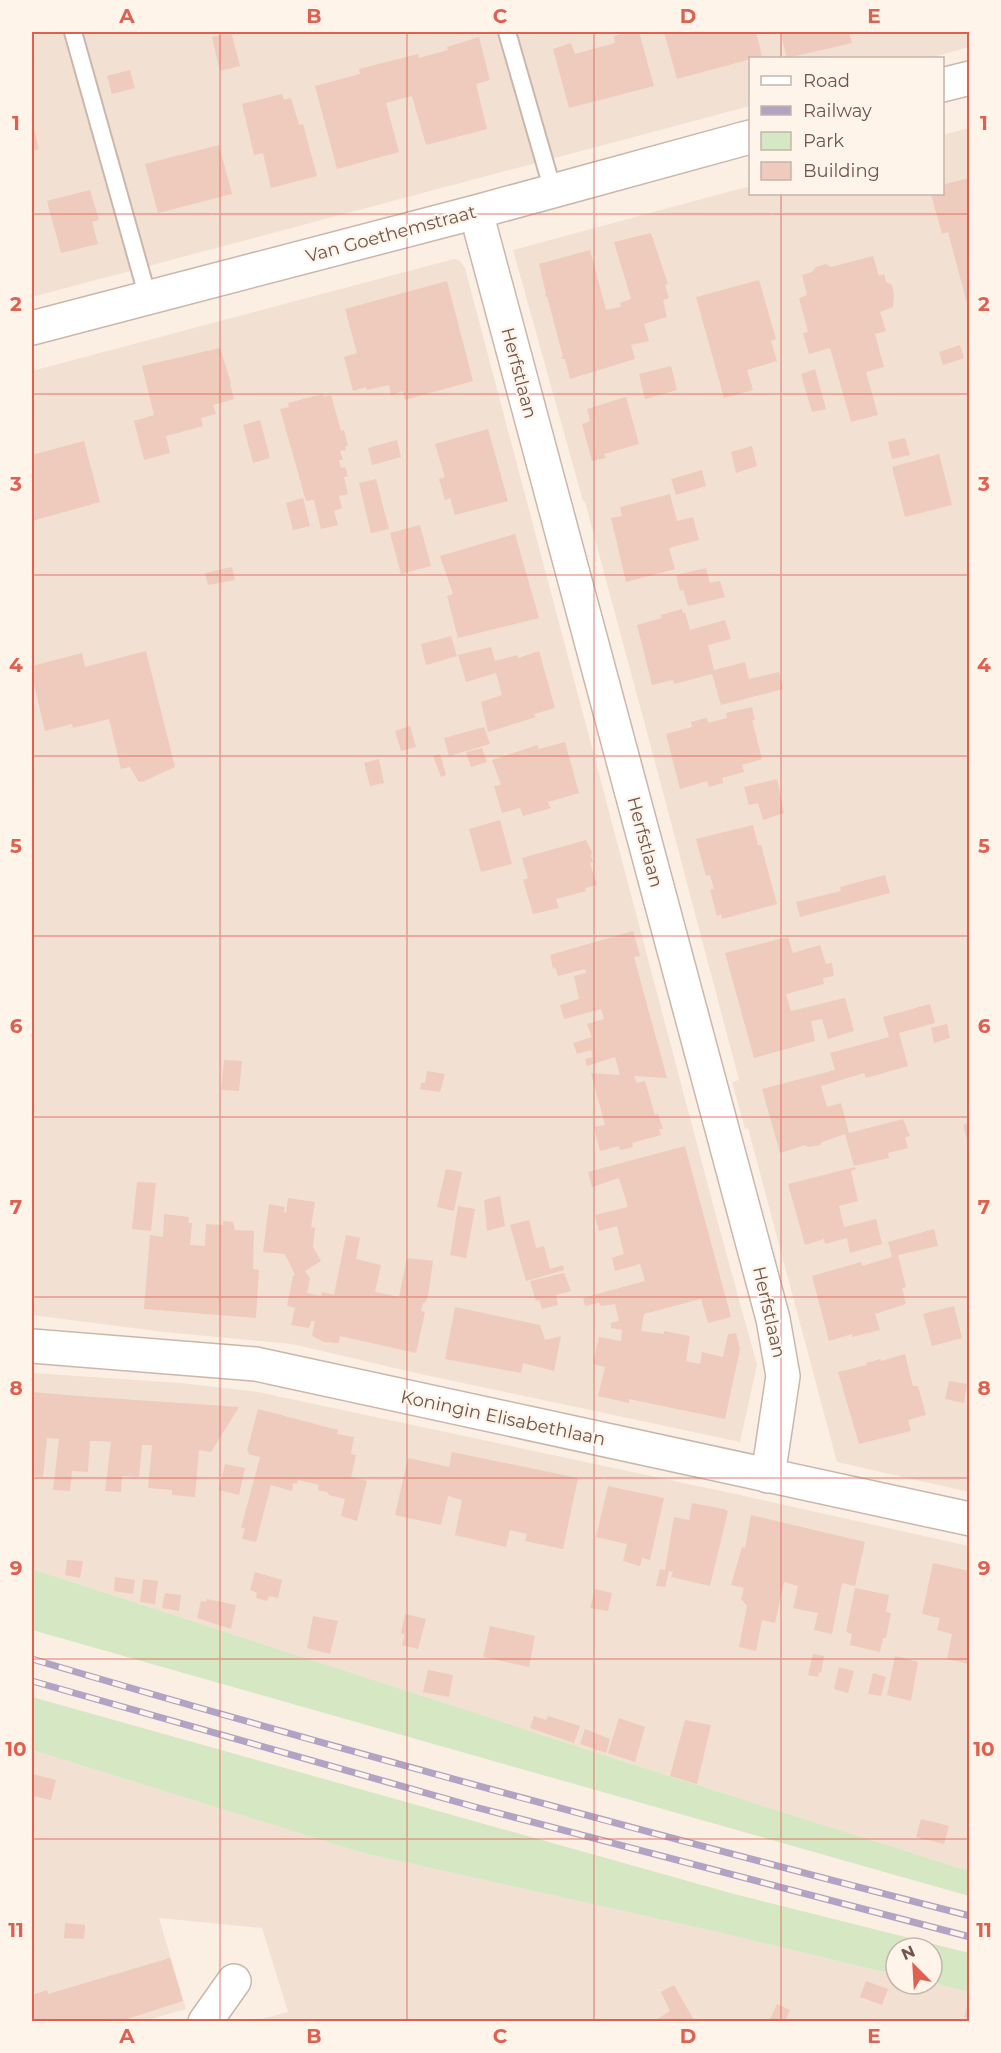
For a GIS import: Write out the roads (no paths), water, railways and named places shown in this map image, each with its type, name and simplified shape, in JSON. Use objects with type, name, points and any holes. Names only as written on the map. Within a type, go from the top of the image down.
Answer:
[{"type":"street","points":[[944,84],[969,78]]},
{"type":"street","name":"Van Goethemstraat","points":[[32,328],[476,212],[749,136]]},
{"type":"street","name":"Herfstlaan","points":[[476,212],[773,1319],[783,1376],[768,1476]]},
{"type":"street","name":"Koningin Elisabethlaan","points":[[32,1346],[256,1364],[969,1519]]},
{"type":"street","points":[[205,2022],[234,1981]]},
{"type":"lane","points":[[74,32],[148,298]]},
{"type":"lane","points":[[507,32],[553,191]]},
{"type":"railway","points":[[32,1659],[499,1792],[970,1916]]},
{"type":"railway","points":[[32,1681],[475,1807],[970,1937]]}]
